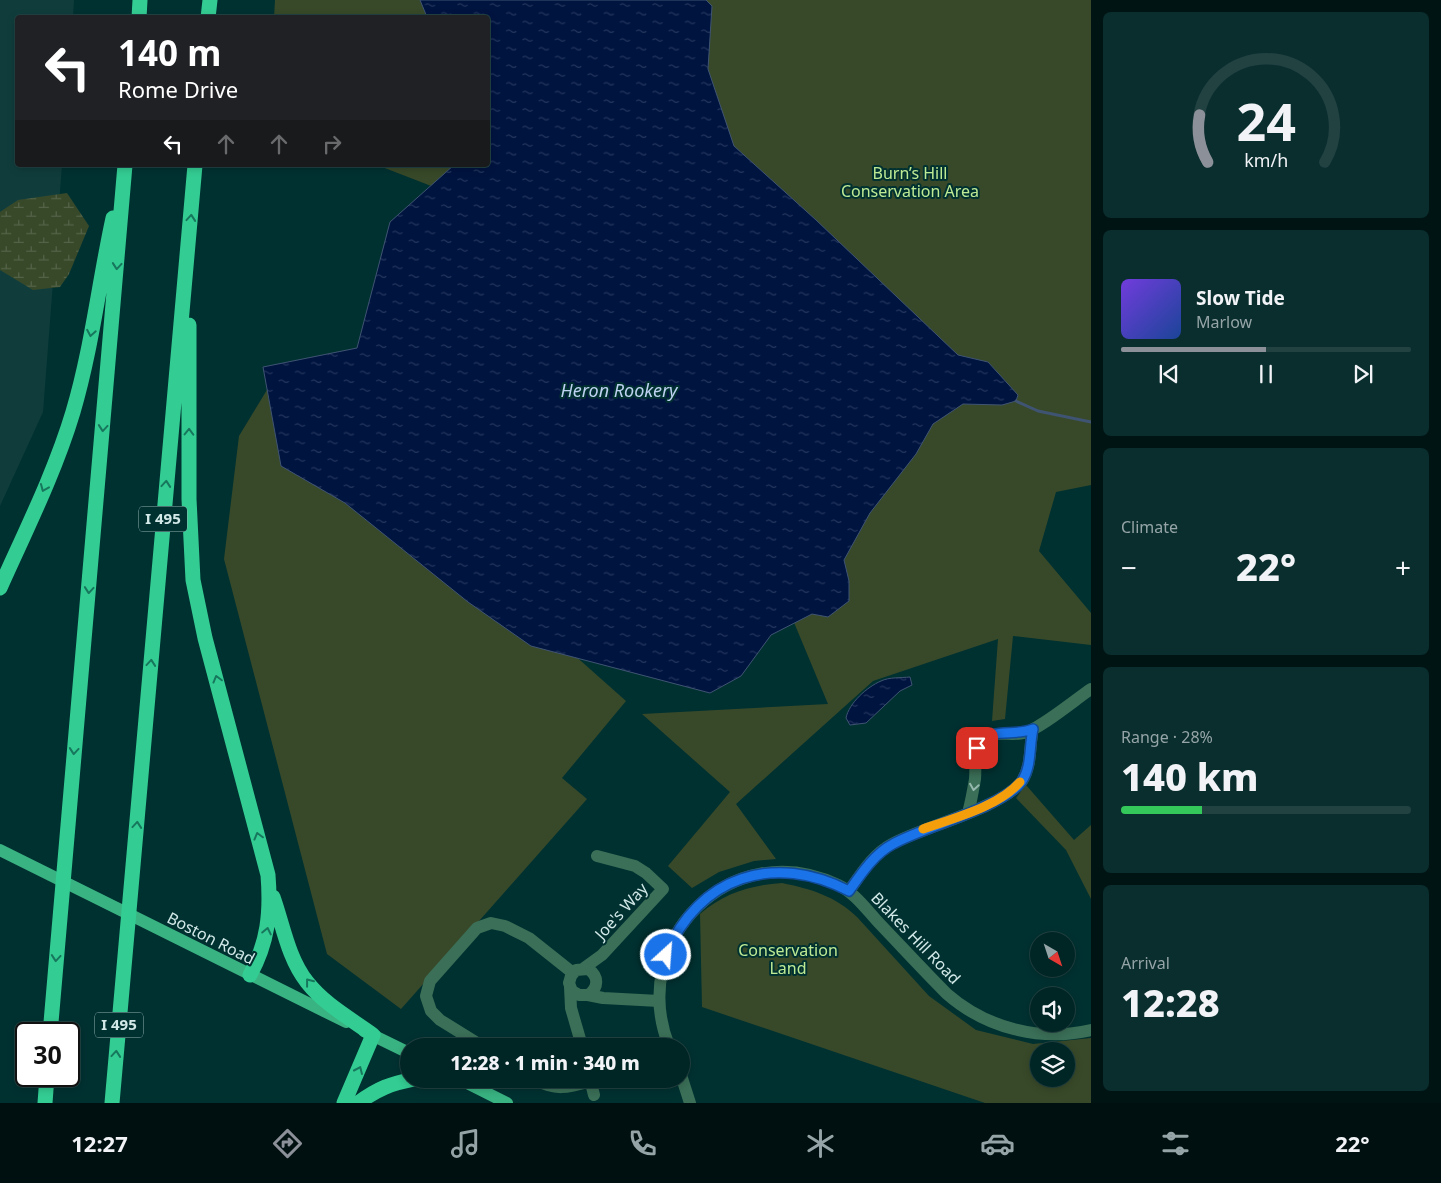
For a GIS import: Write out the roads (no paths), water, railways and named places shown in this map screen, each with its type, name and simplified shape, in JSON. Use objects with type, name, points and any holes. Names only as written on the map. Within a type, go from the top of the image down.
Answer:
[{"type":"highway","points":[[139,15],[140,0]]},
{"type":"highway","points":[[208,15],[210,0]]},
{"type":"highway","points":[[0,588],[63,443],[73,411],[85,364],[104,260],[125,167]]},
{"type":"highway","points":[[51,1022],[125,167]]},
{"type":"highway","name":"I 495","points":[[112,1103],[195,167]]},
{"type":"highway","points":[[188,250],[190,357],[189,499],[193,580],[205,638],[269,883],[286,940],[307,982],[326,1001],[373,1035],[344,1103]]},
{"type":"highway","points":[[250,976],[261,953],[268,928],[269,883]]},
{"type":"highway","points":[[358,1103],[372,1092],[400,1082]]},
{"type":"highway","points":[[45,1103],[46,1087]]},
{"type":"main road","name":"Boston Road","points":[[0,850],[400,1049]]},
{"type":"main road","points":[[478,1088],[508,1103]]},
{"type":"street","points":[[968,813],[975,778],[977,748],[982,740],[989,735],[997,733],[1015,734],[1033,729],[1091,689]]},
{"type":"street","points":[[849,891],[869,863],[891,844],[923,829],[968,813],[1002,797],[1014,789],[1022,781],[1027,770],[1029,743],[1033,729]]},
{"type":"street","name":"Joe's Way","points":[[578,970],[602,955],[663,889],[646,873],[635,866],[597,856]]},
{"type":"street","name":"Blakes Hill Road","points":[[667,1038],[661,1019],[659,1001],[662,968],[671,942],[685,920],[693,911],[724,886],[746,877],[776,872],[798,873],[820,878],[849,891],[947,994],[972,1012],[1000,1026],[1026,1032],[1057,1034],[1091,1030]]},
{"type":"street","points":[[469,1038],[440,1020],[431,1012],[426,996],[430,981],[477,928],[491,923],[505,926],[529,938],[578,970],[592,972],[611,992],[623,998]]},
{"type":"street","name":"Joe's Way","points":[[596,978],[602,955]]},
{"type":"street","points":[[578,970],[569,979],[569,1001],[580,1038]]},
{"type":"street","points":[[577,1025],[577,1012],[586,995],[595,989],[596,978]]},
{"type":"street","points":[[570,987],[575,994],[603,998],[659,1001]]},
{"type":"street","points":[[592,1088],[594,1095]]},
{"type":"street","points":[[685,1088],[690,1103]]},
{"type":"water","name":"Heron Rookery","points":[[420,0],[706,0],[712,6],[708,69],[734,146],[816,220],[958,355],[988,362],[1018,395],[1016,401],[1002,405],[963,404],[933,424],[916,454],[870,513],[844,560],[849,581],[849,601],[828,617],[812,614],[771,635],[741,676],[710,693],[531,646],[468,602],[345,503],[281,466],[263,367],[357,348],[390,222],[452,167],[490,167],[490,15],[426,15]]},
{"type":"water","points":[[910,677],[912,685],[900,691],[866,723],[850,725],[846,718],[848,712],[865,691],[884,680]]},
{"type":"waterway","points":[[1016,401],[1038,411],[1091,422]]},
{"type":"park label","name":"Burn’s Hill Conservation Area","points":[[910,182]]},
{"type":"park label","name":"Conservation Land","points":[[788,959]]}]
